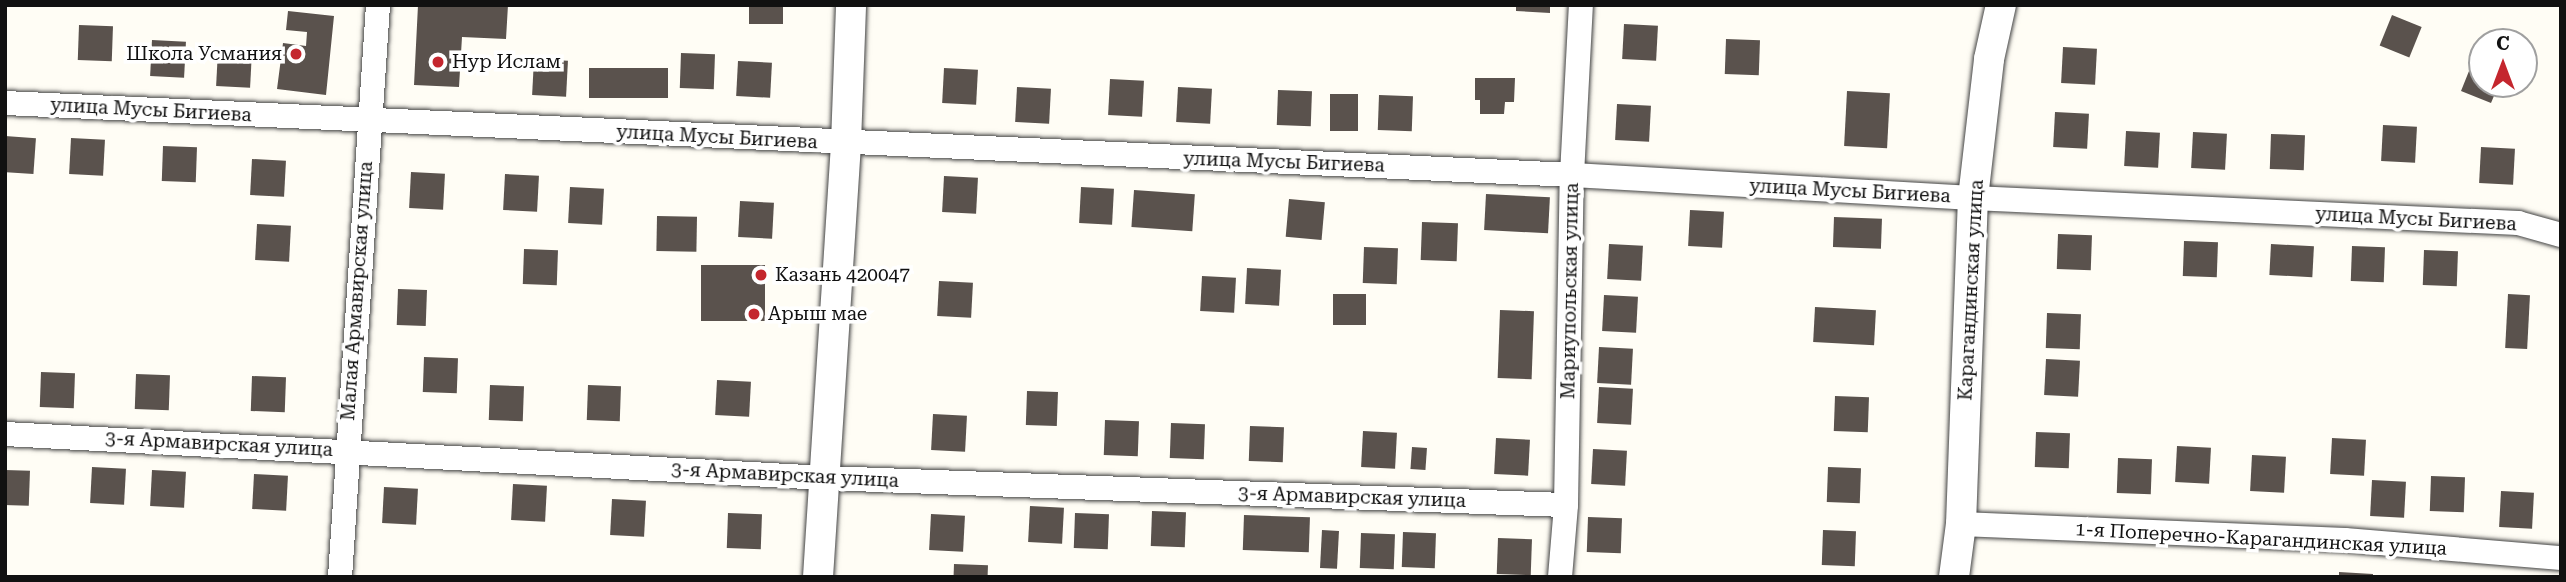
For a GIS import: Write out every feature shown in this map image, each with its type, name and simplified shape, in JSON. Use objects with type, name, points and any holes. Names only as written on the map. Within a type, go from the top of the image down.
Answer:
[{"type":"street","name":"Малая Армавирская улица","points":[[340,577],[346,450],[378,5]]},
{"type":"street","points":[[818,577],[846,143],[851,5]]},
{"type":"street","name":"Мариупольская улица","points":[[1560,577],[1566,505],[1572,175],[1581,5]]},
{"type":"street","name":"Карагандинская улица","points":[[1954,577],[1961,524],[1973,198],[1989,59],[2001,5]]},
{"type":"street","name":"улица Мусы Бигиева","points":[[5,103],[1572,175],[1973,198],[2518,223],[2561,235]]},
{"type":"street","name":"3-я Армавирская улица","points":[[5,434],[346,450],[825,478],[1566,505]]},
{"type":"street","name":"1-я Поперечно-Карагандинская улица","points":[[1961,524],[2345,540],[2561,558]]},
{"type":"building","name":"Нур Ислам","points":[[418,5],[508,5],[506,39],[462,37],[459,87],[414,85]]},
{"type":"building","points":[[749,5],[783,5],[783,24],[749,24]]},
{"type":"building","points":[[1516,5],[1550,5],[1550,13],[1516,11]]},
{"type":"building","points":[[288,11],[334,16],[326,95],[277,89],[283,43],[306,46],[307,32],[286,30]]},
{"type":"building","points":[[2392,15],[2422,27],[2409,58],[2380,46]]},
{"type":"building","points":[[1624,24],[1658,26],[1656,61],[1622,59]]},
{"type":"building","points":[[79,25],[113,26],[112,61],[78,60]]},
{"type":"building","points":[[1726,39],[1760,40],[1759,75],[1725,74]]},
{"type":"building","points":[[152,40],[186,42],[184,78],[150,76]]},
{"type":"building","points":[[2063,47],[2097,49],[2095,85],[2061,83]]},
{"type":"building","points":[[218,50],[252,52],[250,88],[216,86]]},
{"type":"building","points":[[681,53],[715,54],[714,89],[680,88]]},
{"type":"building","points":[[534,59],[568,61],[566,97],[532,95]]},
{"type":"building","points":[[738,61],[772,63],[770,98],[736,96]]},
{"type":"building","points":[[589,68],[668,68],[668,98],[589,98]]},
{"type":"building","points":[[944,68],[978,70],[976,105],[942,103]]},
{"type":"building","points":[[2468,74],[2468,94],[2461,91]]},
{"type":"building","points":[[1475,78],[1515,78],[1514,102],[1505,102],[1504,114],[1480,114],[1480,100],[1475,100]]},
{"type":"building","points":[[1110,79],[1144,81],[1142,117],[1108,115]]},
{"type":"building","points":[[1017,87],[1051,89],[1049,124],[1015,122]]},
{"type":"building","points":[[1178,87],[1212,89],[1210,124],[1176,122]]},
{"type":"building","points":[[1278,90],[1312,91],[1311,126],[1277,125]]},
{"type":"building","points":[[1847,91],[1890,93],[1887,148],[1844,146]]},
{"type":"building","points":[[1330,94],[1358,94],[1358,131],[1330,131]]},
{"type":"building","points":[[1379,95],[1413,96],[1412,131],[1378,130]]},
{"type":"building","points":[[2478,98],[2493,98],[2491,103]]},
{"type":"building","points":[[1617,104],[1651,106],[1649,142],[1615,140]]},
{"type":"building","points":[[2055,112],[2089,114],[2087,149],[2053,147]]},
{"type":"building","points":[[2383,125],[2417,127],[2415,163],[2381,161]]},
{"type":"building","points":[[2126,131],[2160,133],[2158,168],[2124,166]]},
{"type":"building","points":[[2193,132],[2227,134],[2225,170],[2191,168]]},
{"type":"building","points":[[2271,134],[2305,135],[2304,170],[2270,169]]},
{"type":"building","points":[[5,136],[36,138],[33,174],[5,172]]},
{"type":"building","points":[[71,138],[105,140],[103,176],[69,174]]},
{"type":"building","points":[[163,146],[197,147],[196,182],[162,181]]},
{"type":"building","points":[[2481,147],[2515,149],[2513,185],[2479,183]]},
{"type":"building","points":[[252,159],[286,161],[284,197],[250,195]]},
{"type":"building","points":[[411,172],[445,174],[443,210],[409,208]]},
{"type":"building","points":[[505,174],[539,176],[537,212],[503,210]]},
{"type":"building","points":[[944,176],[978,178],[976,214],[942,212]]},
{"type":"building","points":[[570,187],[604,189],[602,225],[568,223]]},
{"type":"building","points":[[1081,187],[1114,189],[1112,225],[1079,223]]},
{"type":"building","points":[[1134,190],[1195,194],[1192,231],[1131,227]]},
{"type":"building","points":[[1486,194],[1550,197],[1548,233],[1484,230]]},
{"type":"building","points":[[1289,199],[1325,202],[1322,240],[1286,237]]},
{"type":"building","points":[[740,201],[774,203],[772,239],[738,237]]},
{"type":"building","points":[[1690,210],[1724,212],[1722,248],[1688,246]]},
{"type":"building","points":[[657,216],[697,217],[696,252],[656,251]]},
{"type":"building","points":[[1834,217],[1882,219],[1881,249],[1833,247]]},
{"type":"building","points":[[1422,222],[1458,223],[1457,261],[1421,260]]},
{"type":"building","points":[[257,224],[291,226],[289,262],[255,260]]},
{"type":"building","points":[[2058,234],[2092,235],[2091,270],[2057,269]]},
{"type":"building","points":[[2184,241],[2218,242],[2217,277],[2183,276]]},
{"type":"building","points":[[1609,244],[1643,246],[1641,281],[1607,279]]},
{"type":"building","points":[[2271,244],[2314,246],[2312,277],[2269,275]]},
{"type":"building","points":[[2352,246],[2385,247],[2384,282],[2351,281]]},
{"type":"building","points":[[1364,247],[1398,248],[1397,284],[1363,283]]},
{"type":"building","points":[[524,249],[558,250],[557,285],[523,284]]},
{"type":"building","points":[[2424,250],[2458,251],[2457,286],[2423,285]]},
{"type":"building","points":[[701,265],[765,265],[765,321],[701,321]]},
{"type":"building","points":[[1247,268],[1281,270],[1279,306],[1245,304]]},
{"type":"building","points":[[1202,276],[1236,278],[1234,313],[1200,311]]},
{"type":"building","points":[[939,281],[973,283],[971,318],[937,316]]},
{"type":"building","points":[[398,289],[427,290],[426,326],[397,325]]},
{"type":"building","points":[[1333,294],[1366,294],[1366,325],[1333,325]]},
{"type":"building","points":[[2508,294],[2530,295],[2527,349],[2505,348]]},
{"type":"building","points":[[1604,295],[1638,297],[1636,333],[1602,331]]},
{"type":"building","points":[[1815,307],[1876,310],[1874,345],[1813,342]]},
{"type":"building","points":[[1500,310],[1534,311],[1532,379],[1498,378]]},
{"type":"building","points":[[2047,313],[2081,314],[2080,349],[2046,348]]},
{"type":"building","points":[[1599,347],[1633,349],[1631,385],[1597,383]]},
{"type":"building","points":[[424,357],[458,358],[457,393],[423,392]]},
{"type":"building","points":[[2046,359],[2080,361],[2078,397],[2044,395]]},
{"type":"building","points":[[41,372],[75,373],[74,408],[40,407]]},
{"type":"building","points":[[136,374],[170,375],[169,410],[135,409]]},
{"type":"building","points":[[252,376],[286,377],[285,412],[251,411]]},
{"type":"building","points":[[717,380],[751,382],[749,417],[715,415]]},
{"type":"building","points":[[490,385],[524,386],[523,421],[489,420]]},
{"type":"building","points":[[588,385],[621,386],[620,421],[587,420]]},
{"type":"building","points":[[1599,387],[1633,389],[1631,425],[1597,423]]},
{"type":"building","points":[[1027,391],[1058,392],[1057,426],[1026,425]]},
{"type":"building","points":[[1835,396],[1869,397],[1868,432],[1834,431]]},
{"type":"building","points":[[933,414],[967,416],[965,452],[931,450]]},
{"type":"building","points":[[1105,420],[1139,421],[1138,456],[1104,455]]},
{"type":"building","points":[[1171,423],[1205,424],[1204,459],[1170,458]]},
{"type":"building","points":[[1250,426],[1284,427],[1283,462],[1249,461]]},
{"type":"building","points":[[1363,431],[1397,433],[1395,469],[1361,467]]},
{"type":"building","points":[[2036,432],[2070,433],[2069,468],[2035,467]]},
{"type":"building","points":[[1496,438],[1530,440],[1528,476],[1494,474]]},
{"type":"building","points":[[2332,438],[2366,440],[2364,476],[2330,474]]},
{"type":"building","points":[[2177,446],[2211,448],[2209,484],[2175,482]]},
{"type":"building","points":[[1412,447],[1427,448],[1425,470],[1410,469]]},
{"type":"building","points":[[1593,449],[1627,451],[1625,486],[1591,484]]},
{"type":"building","points":[[2252,455],[2286,457],[2284,493],[2250,491]]},
{"type":"building","points":[[2118,458],[2152,459],[2151,494],[2117,493]]},
{"type":"building","points":[[92,467],[126,469],[124,505],[90,503]]},
{"type":"building","points":[[1828,467],[1861,468],[1860,503],[1827,502]]},
{"type":"building","points":[[5,470],[30,471],[29,506],[5,505]]},
{"type":"building","points":[[152,470],[186,472],[184,508],[150,506]]},
{"type":"building","points":[[254,474],[288,476],[286,511],[252,509]]},
{"type":"building","points":[[2431,476],[2465,477],[2464,512],[2430,511]]},
{"type":"building","points":[[2372,480],[2406,482],[2404,518],[2370,516]]},
{"type":"building","points":[[513,484],[547,486],[545,522],[511,520]]},
{"type":"building","points":[[384,487],[418,489],[416,525],[382,523]]},
{"type":"building","points":[[2501,491],[2534,493],[2532,529],[2499,527]]},
{"type":"building","points":[[612,499],[646,501],[644,537],[610,535]]},
{"type":"building","points":[[1030,506],[1064,508],[1062,544],[1028,542]]},
{"type":"building","points":[[1152,511],[1186,512],[1185,547],[1151,546]]},
{"type":"building","points":[[728,513],[762,514],[761,549],[727,548]]},
{"type":"building","points":[[1075,513],[1109,514],[1108,549],[1074,548]]},
{"type":"building","points":[[931,514],[965,516],[963,552],[929,550]]},
{"type":"building","points":[[1244,515],[1310,517],[1309,552],[1243,550]]},
{"type":"building","points":[[1588,517],[1622,518],[1621,553],[1587,552]]},
{"type":"building","points":[[1322,530],[1339,531],[1337,569],[1320,568]]},
{"type":"building","points":[[1823,530],[1856,531],[1855,566],[1822,565]]},
{"type":"building","points":[[1403,532],[1436,533],[1435,568],[1402,567]]},
{"type":"building","points":[[1361,533],[1395,534],[1394,569],[1360,568]]},
{"type":"building","points":[[1498,538],[1532,539],[1531,575],[1497,574]]},
{"type":"building","points":[[954,564],[988,565],[988,577],[954,577]]},
{"type":"building","points":[[2339,572],[2373,574],[2373,577],[2339,577]]},
{"type":"place","name":"Школа Усмания","points":[[296,54]]},
{"type":"place","name":"Нур Ислам","points":[[438,62]]},
{"type":"place","name":"Казань 420047","points":[[761,275]]},
{"type":"place","name":"Арыш мае","points":[[754,314]]}]
